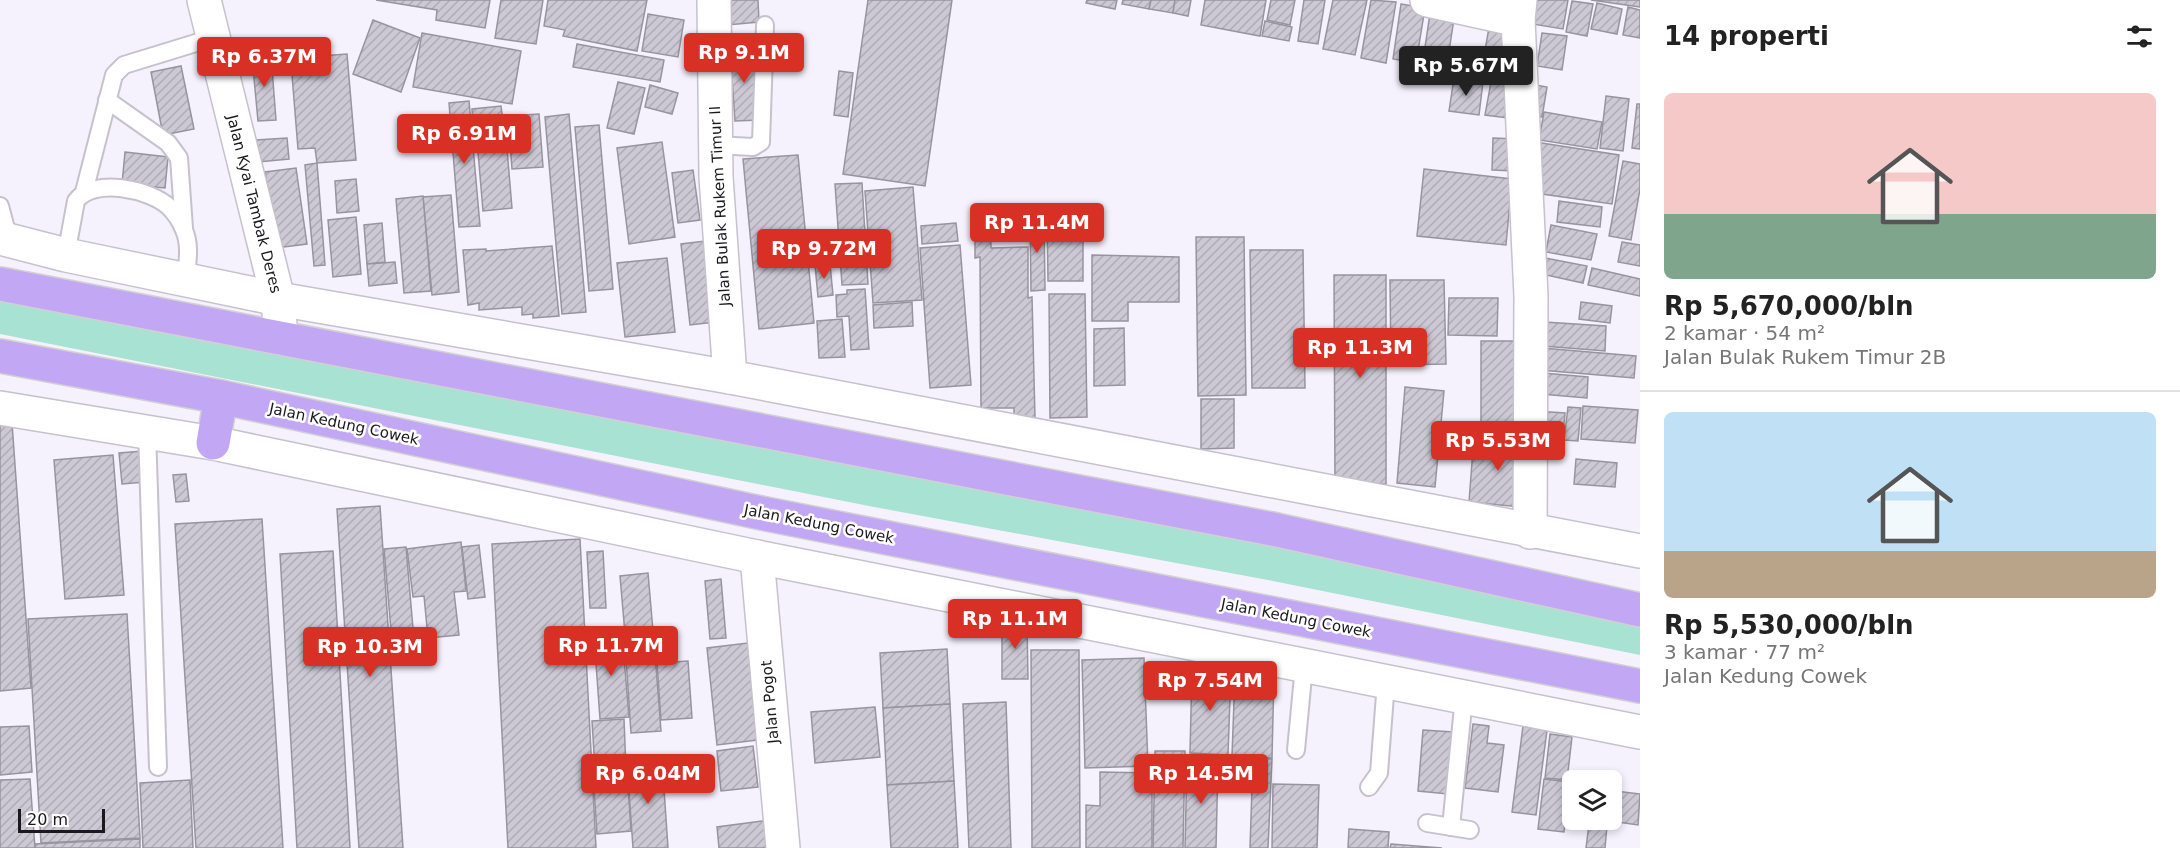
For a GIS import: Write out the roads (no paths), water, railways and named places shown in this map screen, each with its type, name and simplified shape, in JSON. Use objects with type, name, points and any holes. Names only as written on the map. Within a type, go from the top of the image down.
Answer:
[{"type":"highway","points":[[0,284],[1277,530],[1640,610]]},
{"type":"highway","name":"Jalan Kedung Cowek","points":[[0,356],[221,397],[766,514],[1640,686]]},
{"type":"highway","points":[[213,443],[221,397]]},
{"type":"main road","name":"Jalan Kyai Tambak Deres","points":[[204,0],[278,299],[281,338]]},
{"type":"main road","name":"Jalan Bulak Rukem Timur II","points":[[714,0],[715,145],[730,377]]},
{"type":"main road","points":[[1428,0],[1519,10],[1531,296],[1530,532]]},
{"type":"main road","points":[[4,239],[66,255],[278,299],[730,377],[1530,532],[1640,551]]},
{"type":"main road","points":[[0,408],[213,443],[757,557],[1640,732]]},
{"type":"main road","name":"Jalan Pogot","points":[[757,557],[783,848]]},
{"type":"lane","points":[[715,145],[753,147],[761,142],[765,25]]},
{"type":"lane","points":[[66,255],[76,201],[84,192],[114,75],[124,65],[212,38]]},
{"type":"lane","points":[[107,100],[168,143],[179,158],[184,231],[189,247],[186,280]]},
{"type":"lane","points":[[84,192],[110,186],[152,197],[168,206],[184,231]]},
{"type":"lane","points":[[0,206],[4,239]]},
{"type":"lane","points":[[147,431],[158,766]]},
{"type":"lane","points":[[1296,750],[1304,666]]},
{"type":"lane","points":[[1369,787],[1379,772],[1386,682]]},
{"type":"lane","points":[[1451,827],[1464,697]]},
{"type":"lane","points":[[1427,823],[1470,830]]}]
